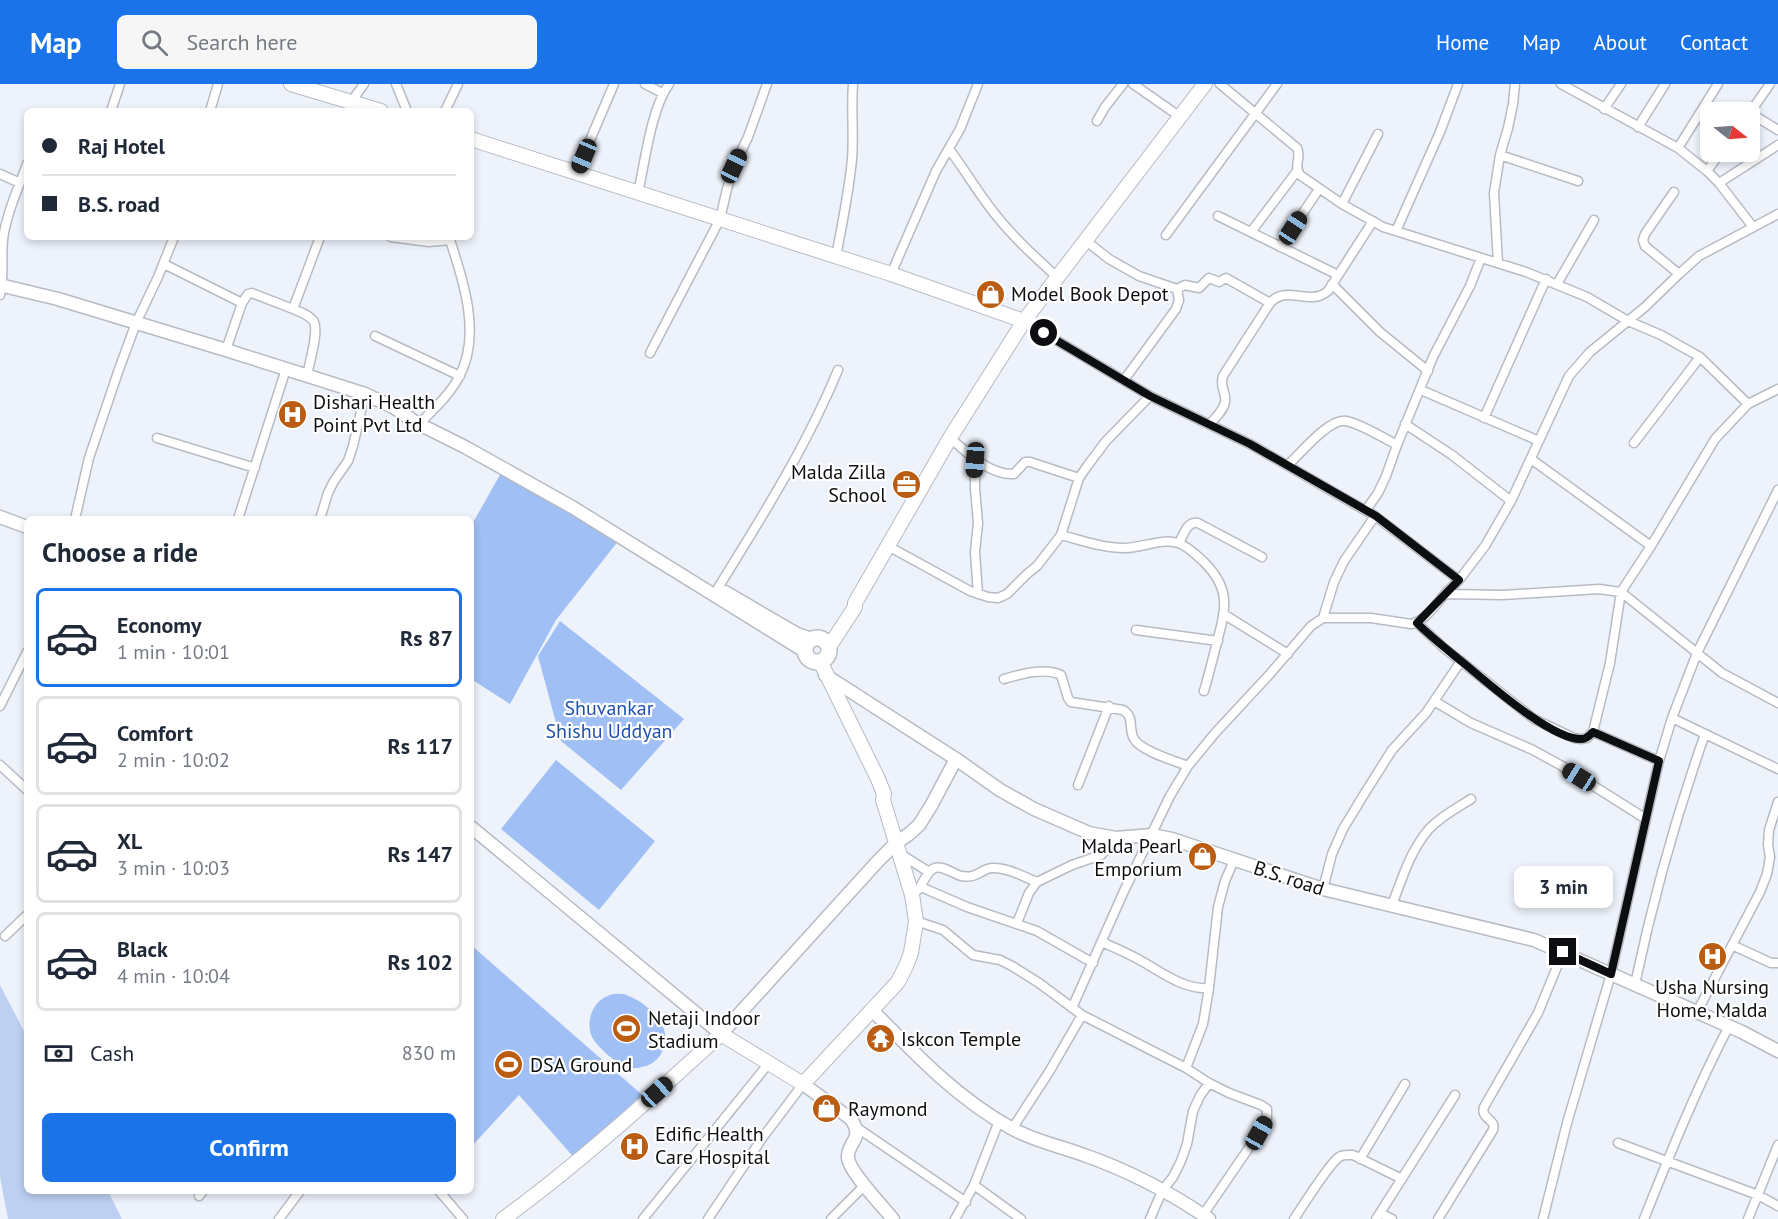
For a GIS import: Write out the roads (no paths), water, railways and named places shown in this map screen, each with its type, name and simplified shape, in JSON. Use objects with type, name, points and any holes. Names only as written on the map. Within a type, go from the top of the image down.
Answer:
[{"type":"main road","points":[[291,84],[371,108]]},
{"type":"main road","points":[[503,1219],[550,1184],[721,1034],[803,1084],[898,982],[911,953],[916,921],[916,891],[897,848],[883,800],[819,656],[851,603],[855,603],[950,438],[1024,321],[1205,84]]},
{"type":"main road","points":[[474,140],[891,274],[1024,321]]},
{"type":"street","points":[[112,108],[120,84]]},
{"type":"street","points":[[211,108],[218,84]]},
{"type":"street","points":[[351,102],[364,84]]},
{"type":"street","points":[[396,84],[405,108]]},
{"type":"street","points":[[446,108],[458,84]]},
{"type":"street","points":[[576,173],[614,84]]},
{"type":"street","points":[[645,84],[663,93]]},
{"type":"street","points":[[638,193],[656,111],[669,84]]},
{"type":"street","points":[[650,353],[720,219],[734,166],[748,137],[767,84]]},
{"type":"street","points":[[836,257],[852,160],[853,84]]},
{"type":"street","points":[[891,274],[920,204],[960,129],[978,84]]},
{"type":"street","points":[[1096,121],[1123,84]]},
{"type":"street","points":[[1133,84],[1179,116]]},
{"type":"street","points":[[1220,84],[1297,148],[1300,156],[1296,166],[1297,171],[1251,232]]},
{"type":"street","points":[[1166,235],[1276,84]]},
{"type":"street","points":[[1396,231],[1440,132],[1458,84]]},
{"type":"street","points":[[1498,263],[1494,194],[1515,84]]},
{"type":"street","points":[[1561,84],[1678,148],[1719,183],[1753,227]]},
{"type":"street","points":[[1604,109],[1621,84]]},
{"type":"street","points":[[1638,127],[1665,84]]},
{"type":"street","points":[[1757,102],[1770,84]]},
{"type":"street","points":[[1678,148],[1716,85]]},
{"type":"street","points":[[1760,119],[1778,130]]},
{"type":"street","points":[[1342,204],[1378,134]]},
{"type":"street","points":[[1719,183],[1778,145]]},
{"type":"street","points":[[949,149],[993,212],[1057,277]]},
{"type":"street","points":[[1500,155],[1578,181]]},
{"type":"street","points":[[1707,171],[1714,162]]},
{"type":"street","points":[[1297,171],[1319,189],[1372,221],[1396,231],[1546,279],[1661,335],[1700,357],[1748,404]]},
{"type":"street","points":[[24,172],[4,234],[1,288],[58,299],[365,394],[395,408],[415,422],[502,467],[572,507],[819,656]]},
{"type":"street","points":[[0,174],[20,183]]},
{"type":"street","points":[[1280,247],[1319,189]]},
{"type":"street","points":[[1674,192],[1643,240],[1645,246],[1678,274]]},
{"type":"street","points":[[1072,1008],[1124,891],[1170,796],[1188,766],[1216,732],[1311,626],[1323,618],[1371,618],[1404,624],[1417,623],[1459,580],[1485,546],[1511,501],[1569,376],[1590,352],[1645,308],[1699,256],[1778,214]]},
{"type":"street","points":[[1218,216],[1338,275]]},
{"type":"street","points":[[1557,284],[1594,220]]},
{"type":"street","points":[[1210,424],[1225,404],[1221,382],[1223,376],[1270,303],[1275,297],[1322,296],[1328,291],[1372,221]]},
{"type":"street","points":[[76,516],[89,458],[136,323],[173,240]]},
{"type":"street","points":[[293,309],[319,240]]},
{"type":"street","points":[[402,240],[429,242],[439,240]]},
{"type":"street","points":[[423,420],[444,399],[460,376],[468,351],[470,317],[464,285],[450,240]]},
{"type":"street","points":[[1085,240],[1108,258],[1139,276],[1177,289],[1185,285],[1199,288],[1209,278],[1219,282],[1226,278],[1270,303]]},
{"type":"street","points":[[1366,510],[1386,476],[1433,357],[1470,286],[1481,258]]},
{"type":"street","points":[[164,264],[242,303]]},
{"type":"street","points":[[1484,418],[1546,279]]},
{"type":"street","points":[[1332,284],[1380,332],[1428,370]]},
{"type":"street","points":[[1124,380],[1176,309],[1179,300],[1177,289]]},
{"type":"street","points":[[226,350],[242,303],[248,294],[252,293],[293,309],[309,317],[314,323],[315,333],[307,376]]},
{"type":"street","points":[[1024,321],[1150,396],[1288,465],[1366,510],[1459,580]]},
{"type":"street","points":[[375,336],[460,376]]},
{"type":"street","points":[[1634,443],[1700,357]]},
{"type":"street","points":[[239,516],[286,369]]},
{"type":"street","points":[[718,588],[806,441],[838,370]]},
{"type":"street","points":[[1417,623],[1444,648],[1534,719],[1574,738],[1587,738],[1593,732],[1610,663],[1621,592],[1715,440],[1748,404],[1778,389]]},
{"type":"street","points":[[1421,390],[1539,441]]},
{"type":"street","points":[[321,516],[328,493],[351,454],[365,394]]},
{"type":"street","points":[[888,546],[970,591],[998,598],[1008,594],[1037,566],[1061,535],[1079,478],[1106,441],[1150,396]]},
{"type":"street","points":[[410,417],[423,420],[468,440],[575,500],[797,634],[819,656]]},
{"type":"street","points":[[1288,465],[1325,429],[1344,420],[1397,445]]},
{"type":"street","points":[[1405,424],[1452,455],[1511,501]]},
{"type":"street","points":[[157,438],[255,468]]},
{"type":"street","points":[[950,438],[975,460],[992,469],[1011,474],[1018,471],[1026,462],[1079,478]]},
{"type":"street","points":[[1531,459],[1651,546]]},
{"type":"street","points":[[975,460],[978,523],[975,552],[978,594]]},
{"type":"street","points":[[1543,1219],[1567,1123],[1611,974],[1659,761],[1672,718],[1697,654],[1778,490]]},
{"type":"street","points":[[1323,618],[1334,582],[1344,561],[1376,516]]},
{"type":"street","points":[[0,517],[24,526]]},
{"type":"street","points":[[1179,543],[1189,524],[1193,522],[1262,557]]},
{"type":"street","points":[[1061,535],[1100,545],[1124,548],[1165,542],[1179,543],[1191,550],[1212,570],[1224,597],[1225,615],[1204,691]]},
{"type":"street","points":[[1445,594],[1503,595],[1599,589],[1621,592],[1722,673],[1778,703]]},
{"type":"street","points":[[1225,615],[1288,654]]},
{"type":"street","points":[[1136,630],[1218,641]]},
{"type":"street","name":"B.S. road","points":[[819,656],[1000,790],[1034,809],[1089,833],[1116,838],[1152,835],[1172,838],[1323,889],[1534,940],[1729,1026],[1778,1051]]},
{"type":"street","points":[[0,706],[24,658]]},
{"type":"street","points":[[1323,889],[1332,854],[1343,829],[1392,750],[1414,728],[1461,661]]},
{"type":"street","points":[[1004,679],[1022,674],[1055,672],[1061,675],[1071,702],[1109,706],[1128,713],[1135,741],[1142,747],[1188,766]]},
{"type":"street","points":[[1434,701],[1471,723],[1533,750],[1562,766],[1646,819]]},
{"type":"street","points":[[1078,785],[1109,706]]},
{"type":"street","points":[[1672,718],[1778,770]]},
{"type":"street","points":[[1593,732],[1659,761]]},
{"type":"street","points":[[1635,984],[1664,863],[1680,807],[1706,734]]},
{"type":"street","points":[[474,828],[721,1034],[834,908],[919,825],[956,759]]},
{"type":"street","points":[[0,765],[24,787]]},
{"type":"street","points":[[1392,905],[1410,858],[1419,842],[1442,818],[1471,799]]},
{"type":"street","points":[[1697,1012],[1760,892],[1774,859],[1768,845],[1769,830],[1778,802]]},
{"type":"street","points":[[1017,923],[1029,893],[1037,882],[1053,873],[1101,855],[1116,838]]},
{"type":"street","points":[[897,848],[929,872]]},
{"type":"street","points":[[1186,1068],[1203,1024],[1218,908],[1225,881],[1234,860]]},
{"type":"street","points":[[1037,882],[1003,869],[987,869],[979,875],[969,877],[938,867],[929,872],[916,891],[1017,923],[1060,942],[1093,963]]},
{"type":"street","points":[[5,936],[24,918]]},
{"type":"street","points":[[873,1011],[945,1082],[999,1121],[1012,1129],[1105,1164],[1162,1191],[1206,1217],[1267,1118],[1268,1109],[1262,1105],[1209,1083],[1186,1068],[1082,1015],[1012,966],[1000,960],[973,955],[943,930],[916,921]]},
{"type":"street","points":[[1102,942],[1187,985],[1199,989],[1209,988]]},
{"type":"street","points":[[1732,945],[1771,963],[1778,963]]},
{"type":"street","points":[[1438,1219],[1495,1126],[1484,1115],[1484,1107],[1538,1013],[1563,952]]},
{"type":"street","points":[[1012,1129],[1082,1015]]},
{"type":"street","points":[[1644,1219],[1711,1061],[1729,1026]]},
{"type":"street","points":[[643,1219],[769,1063]]},
{"type":"street","points":[[1150,1219],[1162,1191],[1173,1177],[1181,1161],[1193,1111],[1209,1083]]},
{"type":"street","points":[[708,1219],[763,1137],[803,1084],[850,1119],[856,1127],[966,1202]]},
{"type":"street","points":[[1360,1159],[1405,1084]]},
{"type":"street","points":[[1392,1219],[1378,1216],[1455,1095]]},
{"type":"street","points":[[955,1219],[974,1185],[999,1121]]},
{"type":"street","points":[[856,1127],[856,1138],[849,1151],[848,1160],[852,1170],[893,1219]]},
{"type":"street","points":[[1618,1143],[1758,1195],[1778,1206]]},
{"type":"street","points":[[1748,1219],[1778,1145]]},
{"type":"street","points":[[1294,1219],[1338,1157],[1346,1154],[1402,1179]]},
{"type":"street","points":[[831,1219],[865,1185]]},
{"type":"street","points":[[974,1185],[1021,1219]]},
{"type":"street","points":[[279,1219],[298,1194]]},
{"type":"street","points":[[442,1194],[463,1219]]},
{"type":"place","name":"Model Book Depot","points":[[990,294]]},
{"type":"place","name":"Dishari Health Point Pvt Ltd","points":[[292,414]]},
{"type":"place","name":"Malda Zilla School","points":[[907,484]]},
{"type":"place","name":"Malda Pearl Emporium","points":[[1203,857]]},
{"type":"place","name":"Usha Nursing Home, Malda","points":[[1712,956]]},
{"type":"place","name":"Netaji Indoor Stadium","points":[[627,1029]]},
{"type":"place","name":"Iskcon Temple","points":[[880,1039]]},
{"type":"place","name":"DSA Ground","points":[[509,1065]]},
{"type":"place","name":"Raymond","points":[[827,1109]]},
{"type":"place","name":"Edific Health Care Hospital","points":[[634,1146]]},
{"type":"park label","name":"Shuvankar Shishu Uddyan","points":[[609,720]]}]
